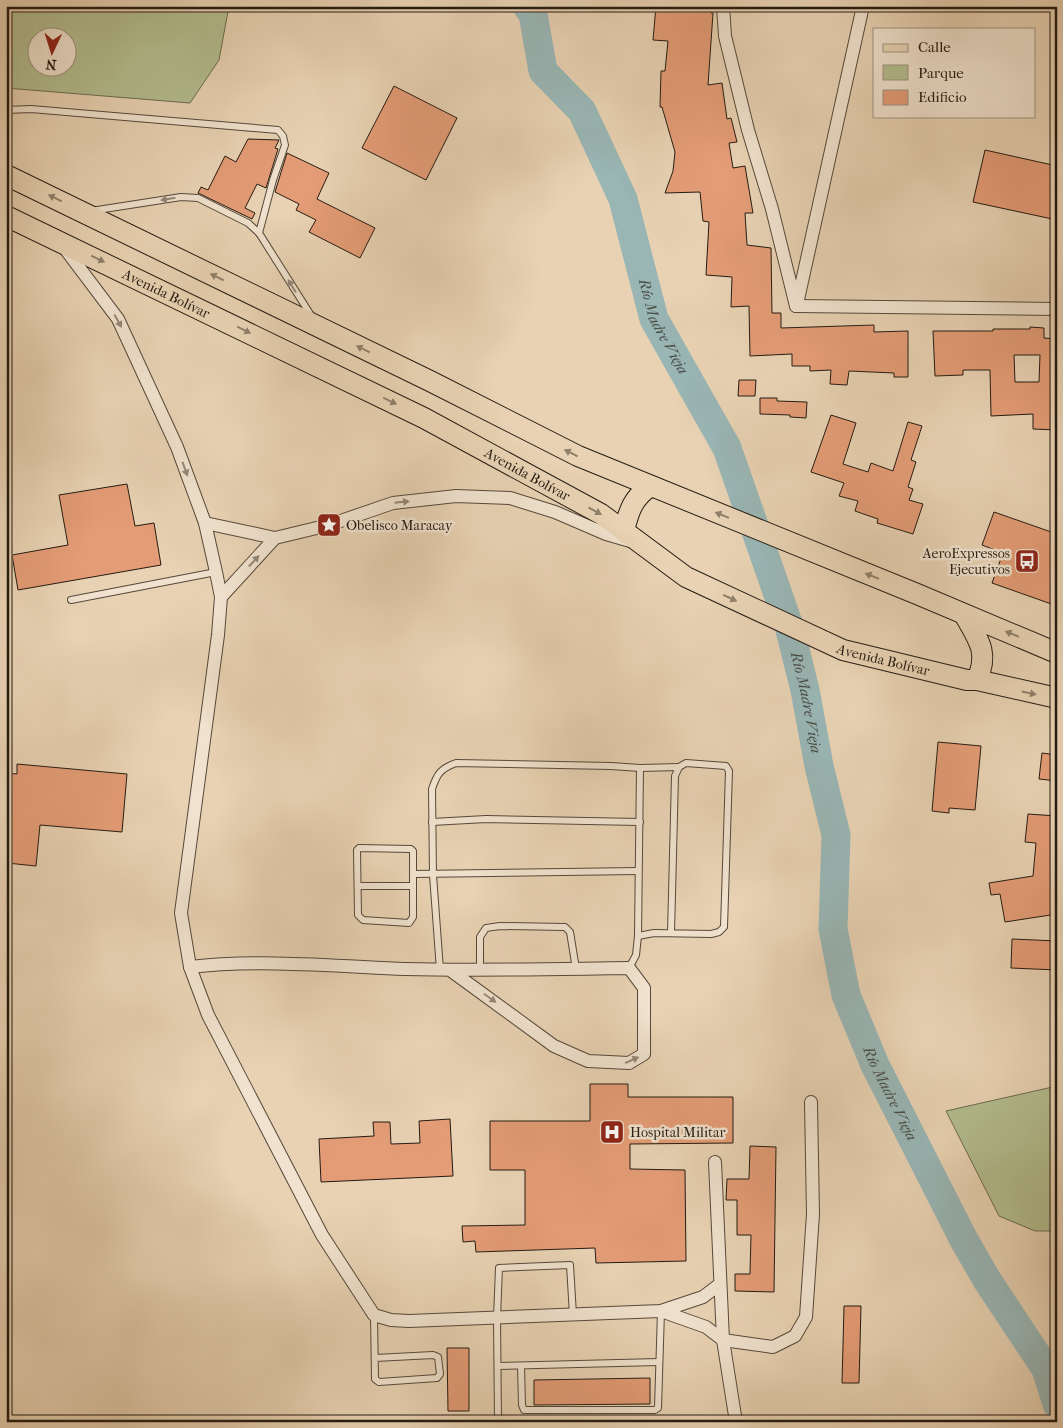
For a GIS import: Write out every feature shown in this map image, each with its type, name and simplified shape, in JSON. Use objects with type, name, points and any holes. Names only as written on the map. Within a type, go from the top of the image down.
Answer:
[{"type":"main road","points":[[6,175],[578,456],[1057,653]]},
{"type":"main road","name":"Avenida Bolívar","points":[[6,216],[424,418],[601,514],[686,577],[843,650],[1057,698]]},
{"type":"main road","points":[[624,530],[628,512],[634,501],[641,492],[651,486]]},
{"type":"main road","points":[[965,616],[979,641],[983,661],[972,680]]},
{"type":"street","points":[[724,6],[725,36],[748,130],[772,209],[796,306]]},
{"type":"street","points":[[796,306],[863,6]]},
{"type":"street","points":[[58,240],[118,319],[177,447],[205,523],[221,596],[218,635],[182,913],[190,967],[208,1015],[322,1235],[374,1315],[391,1320],[409,1321],[661,1311],[703,1297],[720,1284]]},
{"type":"street","points":[[796,306],[1057,308]]},
{"type":"street","points":[[205,523],[275,538],[328,525],[393,503],[456,496],[510,498],[555,512],[606,534],[645,545]]},
{"type":"street","points":[[221,596],[275,538]]},
{"type":"street","points":[[190,967],[213,964],[254,964],[445,970],[629,968],[644,988],[644,1054],[629,1064],[588,1061],[554,1046],[445,970]]},
{"type":"street","points":[[661,1311],[706,1327],[724,1340],[773,1347],[794,1336],[806,1317],[813,1214],[811,1102]]},
{"type":"street","points":[[715,1162],[724,1340],[736,1422]]},
{"type":"lane","points":[[6,110],[31,109],[278,130],[283,136],[285,145],[273,180],[259,234]]},
{"type":"lane","points":[[83,212],[180,197],[198,198],[248,223],[259,234],[318,327]]},
{"type":"lane","points":[[71,600],[216,572]]},
{"type":"lane","points":[[445,970],[434,875],[432,789],[436,778],[444,768],[456,763],[640,768],[679,768],[686,764],[726,766],[729,771],[724,927],[719,932],[711,934],[654,933],[638,936]]},
{"type":"lane","points":[[629,968],[636,955],[638,936],[640,768]]},
{"type":"lane","points":[[671,933],[675,776],[679,768]]},
{"type":"lane","points":[[432,822],[486,819],[640,822]]},
{"type":"lane","points":[[363,848],[411,849],[413,850],[414,874],[413,917],[409,922],[363,920],[359,918],[357,850],[363,848]]},
{"type":"lane","points":[[414,874],[638,871]]},
{"type":"lane","points":[[358,886],[413,886]]},
{"type":"lane","points":[[480,970],[480,937],[486,928],[500,926],[565,926],[570,932],[576,969]]},
{"type":"lane","points":[[498,1422],[499,1268],[570,1266],[573,1315]]},
{"type":"lane","points":[[521,1366],[522,1405],[524,1410],[651,1411],[658,1408],[661,1311]]},
{"type":"lane","points":[[374,1315],[375,1379],[378,1382],[437,1378],[440,1374],[438,1357],[433,1355],[375,1358]]},
{"type":"lane","points":[[498,1366],[659,1362]]},
{"type":"green space","points":[[6,6],[229,6],[219,60],[190,103],[6,88]]},
{"type":"green space","points":[[1057,1086],[1057,1231],[1035,1231],[999,1216],[946,1111]]},
{"type":"building","points":[[656,6],[712,6],[708,85],[722,83],[727,119],[731,118],[737,142],[729,143],[733,168],[745,166],[753,213],[745,213],[747,245],[771,248],[772,313],[781,313],[781,328],[874,325],[874,332],[908,331],[908,377],[894,377],[894,373],[849,371],[847,385],[830,384],[831,370],[810,371],[810,366],[792,366],[792,354],[750,356],[749,306],[731,307],[732,277],[706,275],[709,222],[703,221],[700,192],[665,193],[673,171],[675,152],[662,107],[660,107],[661,71],[665,71],[668,41],[653,40]]},
{"type":"building","points":[[394,86],[457,118],[426,180],[362,148]]},
{"type":"building","points":[[248,139],[279,140],[275,148],[278,149],[266,188],[257,184],[245,208],[255,213],[252,219],[198,193],[201,187],[208,190],[225,156],[236,162]]},
{"type":"building","points":[[985,150],[1057,166],[1057,220],[973,202]]},
{"type":"building","points":[[287,153],[329,173],[317,199],[375,228],[360,258],[309,232],[316,220],[296,210],[299,204],[275,192]]},
{"type":"building","points":[[1030,327],[1044,328],[1044,338],[1057,339],[1057,430],[1033,429],[1033,414],[991,416],[990,370],[963,370],[963,375],[935,376],[933,331],[1030,329]],"holes":[[[1014,355],[1040,355],[1039,382],[1015,382]]]},
{"type":"building","points":[[739,380],[756,380],[755,396],[738,396]]},
{"type":"building","points":[[760,398],[777,398],[777,401],[807,402],[806,418],[790,417],[790,415],[760,414]]},
{"type":"building","points":[[831,415],[856,423],[843,464],[868,472],[871,463],[893,471],[908,422],[922,426],[911,460],[916,462],[908,487],[913,489],[909,500],[923,504],[913,534],[877,523],[878,519],[855,511],[858,501],[839,496],[844,483],[811,472]]},
{"type":"building","points":[[127,484],[135,526],[154,523],[161,565],[18,590],[12,555],[68,545],[59,495]]},
{"type":"building","points":[[994,512],[1057,534],[1057,606],[992,583],[1003,553],[982,545]]},
{"type":"building","points":[[938,742],[981,746],[975,810],[949,808],[949,813],[932,811]]},
{"type":"building","points":[[1042,753],[1057,755],[1057,781],[1039,779]]},
{"type":"building","points":[[17,764],[127,774],[122,832],[40,825],[36,866],[7,863],[9,842],[6,842],[6,773],[17,774]]},
{"type":"building","points":[[1028,814],[1057,816],[1057,914],[1005,922],[1000,894],[991,895],[989,883],[1033,876],[1036,843],[1025,842]]},
{"type":"building","points":[[1012,939],[1057,941],[1057,970],[1011,968]]},
{"type":"building","points":[[590,1084],[628,1084],[628,1097],[733,1097],[733,1143],[630,1144],[630,1169],[685,1170],[686,1261],[596,1263],[595,1248],[476,1252],[475,1241],[463,1242],[462,1226],[525,1225],[525,1170],[490,1170],[490,1121],[590,1121]]},
{"type":"building","points":[[450,1119],[453,1176],[321,1182],[319,1139],[374,1136],[373,1122],[390,1122],[391,1144],[420,1143],[419,1121]]},
{"type":"building","points":[[750,1146],[776,1147],[774,1292],[735,1291],[735,1274],[750,1274],[751,1235],[737,1235],[737,1200],[726,1200],[727,1179],[749,1179]]},
{"type":"building","points":[[844,1306],[861,1306],[859,1383],[842,1383]]},
{"type":"building","points":[[447,1348],[469,1348],[469,1411],[448,1411]]},
{"type":"building","points":[[650,1378],[650,1404],[534,1405],[534,1380]]},
{"type":"waterway","name":"Río Madre Vieja","points":[[527,6],[533,14],[543,71],[582,111],[623,199],[654,319],[727,448],[789,626],[805,690],[819,766],[836,835],[833,929],[846,995],[875,1065],[964,1240],[987,1280],[1046,1369],[1057,1404]]},
{"type":"place","name":"Obelisco Maracay","points":[[329,525]]},
{"type":"place","name":"AeroExpressos Ejecutivos","points":[[1027,561]]},
{"type":"place","name":"Hospital Militar","points":[[612,1132]]}]
